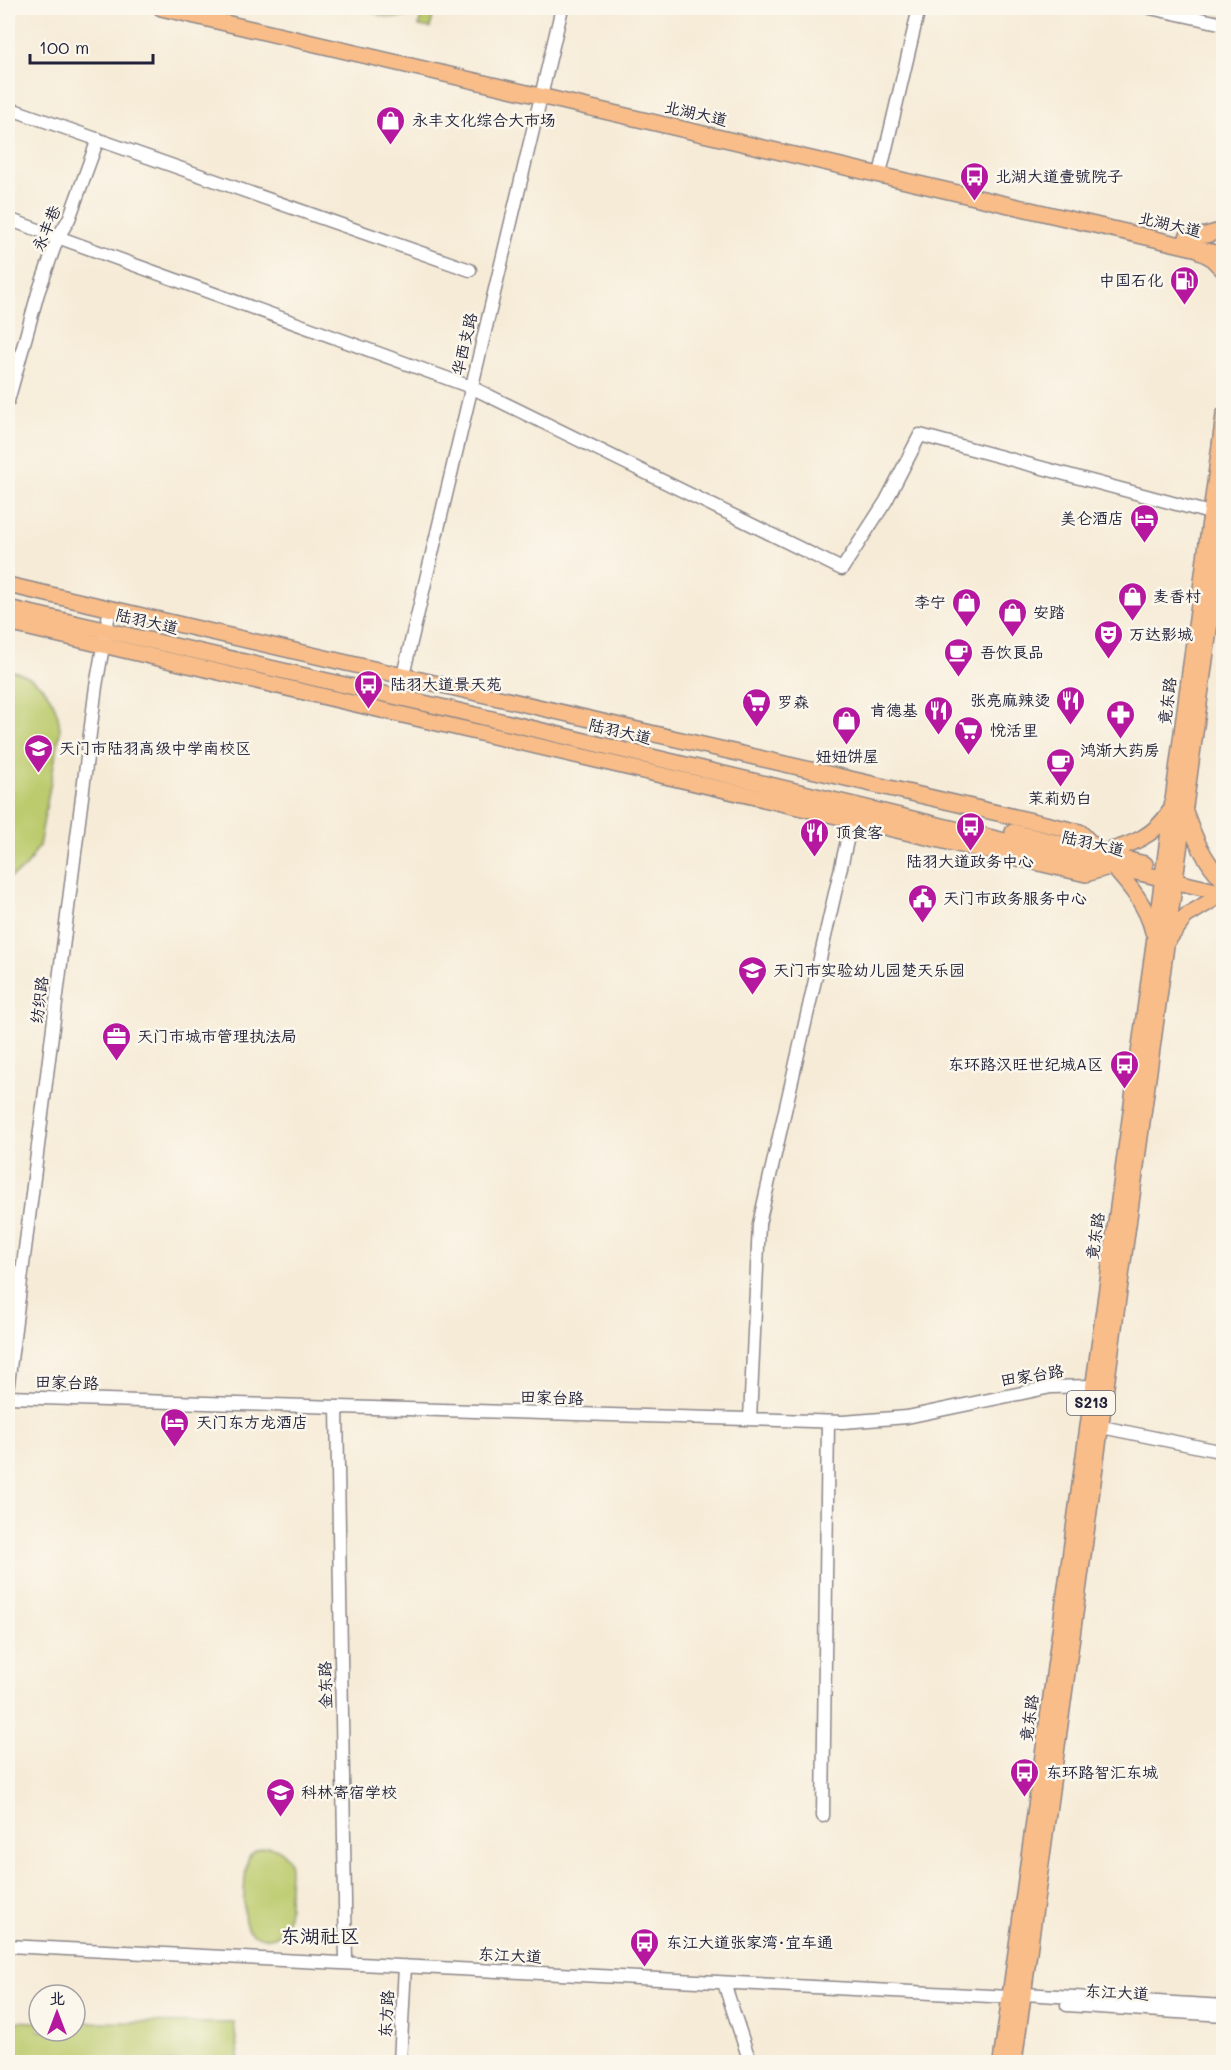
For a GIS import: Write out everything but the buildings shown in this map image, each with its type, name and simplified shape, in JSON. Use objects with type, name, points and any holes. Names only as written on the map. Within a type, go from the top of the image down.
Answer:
[{"type":"main road","name":"北湖大道","points":[[161,8],[541,91]]},
{"type":"main road","name":"北湖大道","points":[[201,8],[541,91],[1186,241],[1224,245]]},
{"type":"main road","points":[[1186,241],[1224,230]]},
{"type":"main road","name":"北湖大道","points":[[1186,241],[1224,255]]},
{"type":"main road","points":[[1186,241],[1210,257],[1224,271]]},
{"type":"main road","name":"竟东路","points":[[1014,2062],[1019,1998],[1094,1426],[1217,516],[1224,415]]},
{"type":"main road","points":[[8,585],[107,626],[852,819],[1086,874],[1112,866],[1132,889],[1145,910],[1160,946],[1186,916],[1224,893]]},
{"type":"main road","name":"陆羽大道","points":[[8,599],[107,626],[450,709],[1112,866],[1224,882]]},
{"type":"main road","name":"陆羽大道","points":[[8,608],[107,626]]},
{"type":"main road","points":[[8,623],[107,626],[401,682],[1080,832],[1101,853],[1128,846],[1146,836],[1178,809],[1203,856],[1224,882]]},
{"type":"main road","name":"陆羽大道","points":[[1101,853],[1224,893]]},
{"type":"main road","points":[[1203,856],[1224,864]]},
{"type":"main road","name":"竟东路","points":[[1094,1426],[1093,1386],[1160,946]]},
{"type":"main road","name":"竟东路","points":[[1001,2062],[1019,1998]]},
{"type":"street","name":"华西支路","points":[[401,682],[562,8]]},
{"type":"street","points":[[881,170],[919,8]]},
{"type":"street","points":[[1150,8],[1224,24]]},
{"type":"street","points":[[8,108],[470,270]]},
{"type":"street","name":"永丰巷","points":[[8,401],[38,293],[58,237],[69,219],[98,139]]},
{"type":"street","points":[[8,219],[471,387],[842,569],[886,501],[920,435],[1217,516]]},
{"type":"street","name":"纺织路","points":[[8,1384],[96,686],[107,626]]},
{"type":"street","points":[[750,1419],[759,1224],[852,819]]},
{"type":"street","name":"田家台路","points":[[8,1397],[828,1422],[883,1420],[1051,1387],[1093,1386]]},
{"type":"street","name":"金东路","points":[[337,1407],[346,1963]]},
{"type":"street","points":[[823,1816],[828,1422]]},
{"type":"street","points":[[1094,1426],[1224,1452]]},
{"type":"street","name":"东江大道","points":[[8,1946],[1019,1998],[1224,2006]]},
{"type":"street","name":"东方路","points":[[400,2062],[405,1966]]},
{"type":"street","points":[[724,1983],[750,2062]]},
{"type":"street","name":"东江大道","points":[[1019,1998],[1224,2015]]},
{"type":"green space","points":[[366,8],[435,8],[430,28],[419,26],[422,10],[408,16],[394,18],[379,15]]},
{"type":"green space","points":[[8,670],[29,678],[46,691],[56,710],[60,732],[39,846],[26,867],[8,879]]},
{"type":"green space","points":[[270,1847],[283,1852],[289,1862],[289,1912],[285,1927],[280,1933],[264,1938],[254,1934],[246,1925],[244,1890],[250,1856],[259,1849]]},
{"type":"green space","points":[[8,2021],[27,2022],[27,2043],[87,2043],[87,2022],[234,2023],[239,2062],[8,2062]]},
{"type":"place","name":"永丰文化综合大市场","points":[[391,146]]},
{"type":"place","name":"北湖大道壹號院子","points":[[974,202]]},
{"type":"place","name":"中国石化","points":[[1184,306]]},
{"type":"place","name":"美仑酒店","points":[[1145,544]]},
{"type":"place","name":"麦香村","points":[[1132,622]]},
{"type":"place","name":"李宁","points":[[967,628]]},
{"type":"place","name":"安踏","points":[[1012,638]]},
{"type":"place","name":"万达影城","points":[[1108,660]]},
{"type":"place","name":"吾饮良品","points":[[959,678]]},
{"type":"place","name":"陆羽大道景天苑","points":[[369,710]]},
{"type":"place","name":"张亮麻辣烫","points":[[1071,726]]},
{"type":"place","name":"罗森","points":[[756,728]]},
{"type":"place","name":"肯德基","points":[[939,736]]},
{"type":"place","name":"鸿渐大药房","points":[[1120,740]]},
{"type":"place","name":"妞妞饼屋","points":[[847,746]]},
{"type":"place","name":"悦活里","points":[[969,756]]},
{"type":"place","name":"天门市陆羽高级中学南校区","points":[[38,774]]},
{"type":"place","name":"茉莉奶白","points":[[1060,788]]},
{"type":"place","name":"陆羽大道政务中心","points":[[970,852]]},
{"type":"place","name":"顶食客","points":[[814,858]]},
{"type":"place","name":"天门市政务服务中心","points":[[922,924]]},
{"type":"place","name":"天门市实验幼儿园楚天乐园","points":[[752,996]]},
{"type":"place","name":"天门市城市管理执法局","points":[[116,1062]]},
{"type":"place","name":"东环路汉旺世纪城A区","points":[[1124,1090]]},
{"type":"place","name":"天门东方龙酒店","points":[[175,1448]]},
{"type":"place","name":"东环路智汇东城","points":[[1025,1798]]},
{"type":"place","name":"科林寄宿学校","points":[[280,1818]]},
{"type":"place","name":"东江大道张家湾·宜车通","points":[[645,1968]]},
{"type":"district","name":"东湖社区","points":[[320,1936]]}]
